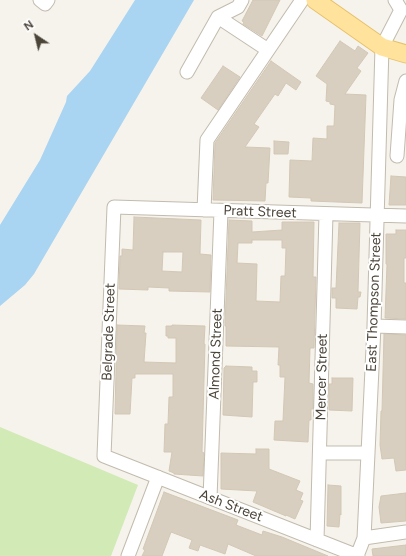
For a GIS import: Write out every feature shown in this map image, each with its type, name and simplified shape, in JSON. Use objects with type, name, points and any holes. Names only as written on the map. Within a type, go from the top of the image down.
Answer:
[{"type":"main road","points":[[315,0],[382,47],[406,54]]},
{"type":"street","points":[[40,0],[45,4],[48,0]]},
{"type":"street","points":[[187,72],[218,17],[238,7],[242,0]]},
{"type":"street","points":[[204,210],[207,140],[302,0]]},
{"type":"street","points":[[382,47],[401,7]]},
{"type":"street","points":[[218,17],[268,50]]},
{"type":"street","name":"East Thompson Street","points":[[358,556],[364,538],[374,326],[382,47]]},
{"type":"street","points":[[397,156],[406,81]]},
{"type":"street","points":[[380,100],[403,100]]},
{"type":"street","name":"Pratt Street","points":[[114,207],[406,216]]},
{"type":"street","name":"Belgrade Street","points":[[104,456],[114,207]]},
{"type":"street","name":"Almond Street","points":[[210,498],[221,210]]},
{"type":"street","name":"Mercer Street","points":[[318,540],[326,214]]},
{"type":"street","points":[[374,326],[406,327]]},
{"type":"street","points":[[320,453],[367,453]]},
{"type":"street","name":"Ash Street","points":[[104,456],[358,556]]},
{"type":"street","points":[[128,556],[158,478]]},
{"type":"street","points":[[364,538],[406,532]]},
{"type":"green space","points":[[0,427],[138,485],[111,556],[0,556]]},
{"type":"water","points":[[135,0],[194,0],[34,274],[25,285],[0,306],[0,225],[40,160],[66,102],[67,96],[90,71]]},
{"type":"building","points":[[253,0],[280,0],[262,36],[243,24],[244,22],[242,21]]},
{"type":"building","points":[[340,41],[355,51],[358,46],[368,53],[357,68],[361,71],[345,94],[366,95],[362,203],[311,201],[311,198],[289,197],[290,160],[312,161],[313,138],[327,139],[327,126],[334,126],[335,105],[326,101],[327,84],[316,76]]},
{"type":"building","points":[[271,61],[301,82],[296,90],[286,83],[278,96],[275,94],[254,124],[259,127],[245,147],[270,148],[268,183],[266,183],[265,201],[213,200],[215,143]]},
{"type":"building","points":[[223,66],[240,77],[218,110],[201,98]]},
{"type":"building","points":[[274,141],[289,142],[288,154],[274,154]]},
{"type":"building","points":[[391,176],[406,177],[406,205],[389,205]]},
{"type":"building","points":[[134,217],[201,220],[200,254],[211,255],[210,292],[169,291],[169,288],[148,287],[148,290],[119,289],[120,256],[122,256],[122,249],[133,250]],"holes":[[[163,252],[183,252],[182,272],[162,271]]]},
{"type":"building","points":[[229,220],[252,221],[252,232],[282,230],[282,222],[314,222],[313,277],[316,277],[314,348],[310,348],[309,383],[313,384],[313,409],[311,409],[311,420],[309,420],[308,442],[274,440],[275,421],[283,421],[285,377],[280,377],[280,365],[278,365],[279,347],[226,346],[225,326]],"holes":[[[252,240],[282,240],[282,248],[286,248],[285,276],[281,276],[280,302],[256,301],[257,264],[237,263],[238,243],[252,243]]]},
{"type":"building","points":[[339,223],[360,223],[358,292],[361,292],[360,297],[358,297],[357,309],[336,308],[336,298],[332,298],[332,288],[336,288]]},
{"type":"building","points":[[396,230],[406,230],[404,283],[406,283],[406,319],[385,318],[387,264],[386,234],[396,234]]},
{"type":"building","points":[[117,325],[145,326],[144,362],[176,363],[176,338],[168,338],[168,336],[166,336],[166,326],[205,326],[202,452],[204,453],[203,476],[174,474],[169,471],[172,452],[164,452],[165,424],[168,424],[169,397],[173,397],[173,374],[135,374],[135,378],[132,378],[130,414],[115,414]]},
{"type":"building","points":[[384,334],[406,335],[406,470],[396,471],[394,458],[382,459],[380,445]]},
{"type":"building","points":[[226,366],[252,367],[252,371],[257,371],[257,382],[253,382],[252,417],[223,415],[224,368]]},
{"type":"building","points":[[332,378],[353,378],[352,411],[329,410],[329,384],[332,384]]},
{"type":"building","points":[[256,449],[269,449],[269,469],[300,481],[296,490],[303,493],[300,500],[303,501],[295,519],[253,502],[257,491],[221,489],[221,453],[256,454]]},
{"type":"building","points":[[328,485],[341,486],[341,515],[340,514],[339,527],[327,526]]},
{"type":"building","points":[[164,492],[238,520],[236,525],[262,535],[263,531],[282,537],[328,556],[256,556],[228,544],[225,554],[200,545],[198,551],[189,548],[192,540],[171,532],[162,556],[142,556],[145,550],[143,549]]},
{"type":"building","points":[[406,493],[406,521],[381,523],[379,507],[381,496]]},
{"type":"building","points":[[406,545],[406,556],[373,556],[372,549]]}]
